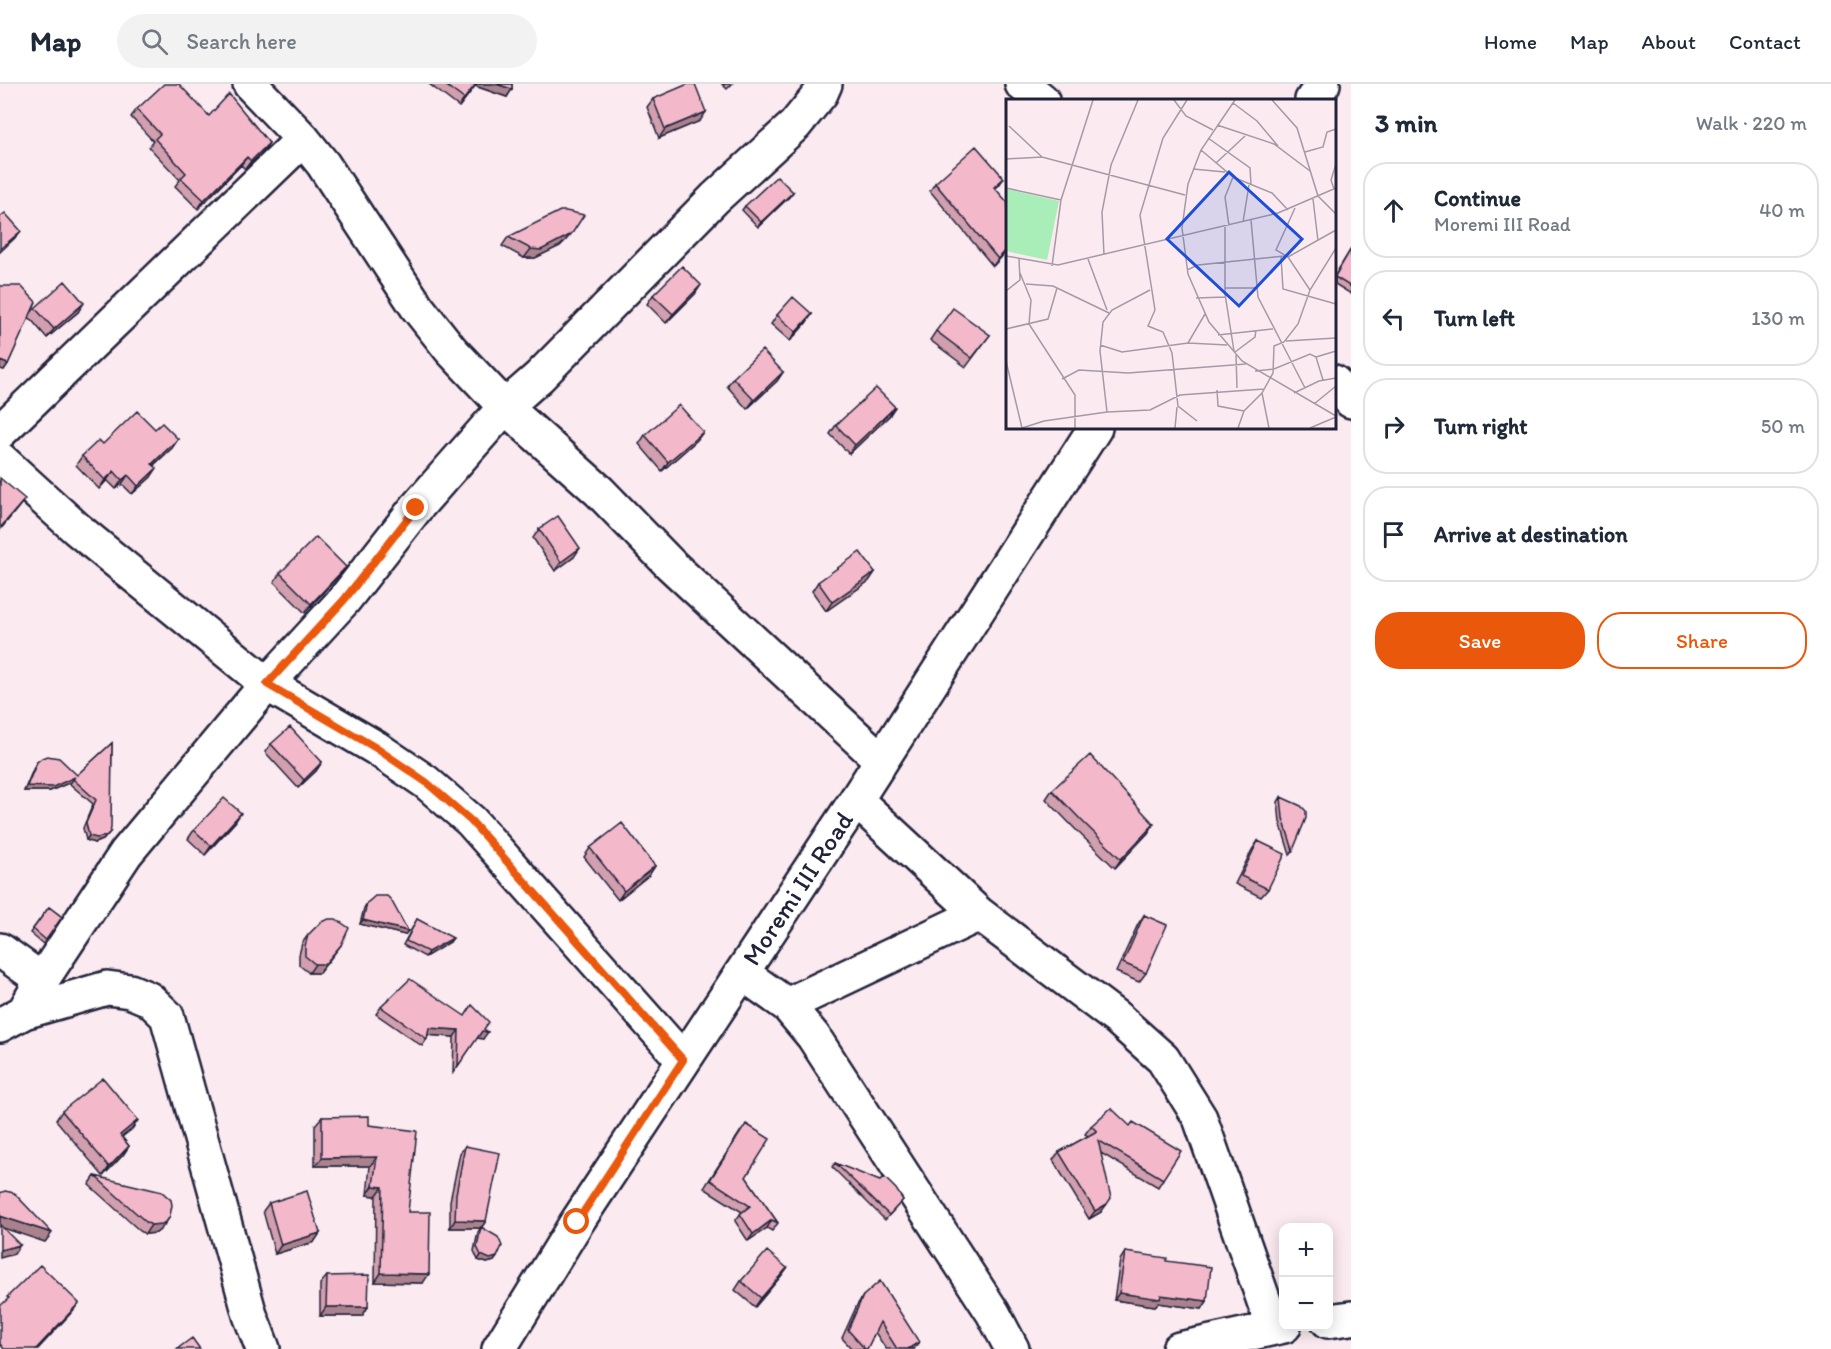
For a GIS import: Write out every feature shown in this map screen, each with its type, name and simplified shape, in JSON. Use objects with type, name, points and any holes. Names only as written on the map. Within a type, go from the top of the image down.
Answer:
[{"type":"street","points":[[250,84],[303,139],[323,164],[417,307],[452,350],[505,407],[598,491],[670,564],[881,760]]},
{"type":"street","points":[[12,1019],[42,980],[126,853],[267,684],[344,600],[416,508],[505,407],[539,377],[715,198],[795,125],[821,93],[825,84]]},
{"type":"street","points":[[1022,84],[1041,99]]},
{"type":"street","points":[[1313,99],[1323,84]]},
{"type":"street","points":[[0,432],[303,139]]},
{"type":"street","points":[[1336,383],[1351,400]]},
{"type":"street","name":"Moremi III Road","points":[[499,1349],[577,1222],[856,800],[1094,429]]},
{"type":"street","points":[[0,459],[77,529],[267,684],[376,748],[426,782],[471,821],[683,1060]]},
{"type":"street","points":[[856,800],[979,914],[1117,1018],[1163,1059],[1200,1118],[1278,1327],[1179,1349]]},
{"type":"street","points":[[787,1005],[979,914]]},
{"type":"street","points":[[0,950],[42,980]]},
{"type":"street","points":[[741,973],[787,1005],[813,1036],[993,1313],[1012,1349]]},
{"type":"street","points":[[12,1019],[107,988],[130,991],[149,999],[167,1016],[250,1315],[263,1349]]},
{"type":"street","points":[[1333,1320],[1351,1318]]},
{"type":"building","points":[[164,84],[179,84],[209,116],[229,94],[269,143],[251,161],[247,157],[204,200],[181,178],[186,173],[155,139],[160,134],[137,109]]},
{"type":"building","points":[[444,84],[476,84],[464,99]]},
{"type":"building","points":[[496,84],[512,84],[512,89]]},
{"type":"building","points":[[688,84],[695,84],[706,112],[665,129],[653,99]]},
{"type":"building","points":[[976,146],[1004,178],[994,187],[1006,201],[1006,250],[998,259],[935,183]]},
{"type":"building","points":[[777,176],[793,192],[761,222],[745,206]]},
{"type":"building","points":[[560,211],[584,215],[573,232],[541,250],[531,249],[508,237]]},
{"type":"building","points":[[5,213],[21,231],[0,249],[0,217]]},
{"type":"building","points":[[1351,249],[1351,287],[1336,278]]},
{"type":"building","points":[[682,266],[701,285],[673,314],[653,295]]},
{"type":"building","points":[[65,281],[84,303],[54,329],[35,308]]},
{"type":"building","points":[[0,286],[21,286],[36,302],[8,364],[0,361]]},
{"type":"building","points":[[793,297],[812,314],[796,332],[777,315]]},
{"type":"building","points":[[953,308],[990,335],[972,358],[936,331]]},
{"type":"building","points":[[762,350],[783,372],[754,400],[733,378]]},
{"type":"building","points":[[876,388],[895,407],[855,445],[836,425]]},
{"type":"building","points":[[679,405],[703,432],[668,462],[645,435]]},
{"type":"building","points":[[137,411],[155,429],[162,423],[178,439],[152,464],[157,468],[138,486],[128,475],[122,480],[114,471],[105,480],[82,456],[99,440],[103,444]]},
{"type":"building","points":[[0,478],[25,499],[1,527],[0,526]]},
{"type":"building","points":[[558,516],[580,548],[561,562],[539,529]]},
{"type":"building","points":[[316,537],[346,567],[311,604],[280,573]]},
{"type":"building","points":[[860,552],[875,572],[832,602],[818,582]]},
{"type":"building","points":[[290,727],[322,762],[304,780],[271,744]]},
{"type":"building","points":[[112,743],[111,828],[106,836],[97,838],[89,836],[86,823],[96,800],[73,779],[75,777],[53,787],[27,786],[37,762],[42,758],[47,756],[59,758],[77,775]]},
{"type":"building","points":[[1090,755],[1154,824],[1121,859],[1052,790]]},
{"type":"building","points":[[1281,797],[1301,806],[1306,811],[1306,818],[1293,850],[1283,818]]},
{"type":"building","points":[[224,798],[241,813],[211,846],[194,830]]},
{"type":"building","points":[[622,823],[655,866],[624,891],[590,848]]},
{"type":"building","points":[[1258,841],[1285,854],[1268,889],[1241,876]]},
{"type":"building","points":[[375,896],[387,896],[391,900],[408,931],[363,920],[367,903]]},
{"type":"building","points":[[49,907],[62,917],[46,940],[33,929]]},
{"type":"building","points":[[1144,915],[1167,925],[1146,973],[1123,963]]},
{"type":"building","points":[[336,919],[349,928],[341,945],[325,964],[315,964],[305,956],[308,935],[321,922]]},
{"type":"building","points":[[417,919],[453,938],[428,952],[406,941]]},
{"type":"building","points":[[410,979],[465,1016],[472,1005],[489,1022],[484,1029],[488,1032],[482,1031],[458,1066],[459,1030],[429,1028],[427,1039],[381,1007]]},
{"type":"building","points":[[103,1078],[138,1120],[120,1135],[129,1146],[109,1167],[62,1111]]},
{"type":"building","points":[[1111,1108],[1130,1126],[1133,1122],[1181,1151],[1163,1179],[1098,1140],[1111,1198],[1107,1204],[1095,1211],[1059,1152],[1097,1131],[1091,1126]]},
{"type":"building","points":[[369,1116],[369,1125],[417,1131],[408,1212],[430,1212],[429,1274],[381,1273],[383,1187],[373,1186],[377,1157],[322,1158],[322,1117]]},
{"type":"building","points":[[746,1124],[770,1139],[746,1177],[778,1223],[772,1220],[753,1234],[740,1214],[750,1206],[710,1180]]},
{"type":"building","points":[[465,1146],[500,1153],[486,1221],[455,1220],[456,1194]]},
{"type":"building","points":[[835,1163],[880,1181],[884,1177],[903,1200],[889,1215]]},
{"type":"building","points":[[95,1176],[162,1192],[171,1200],[170,1216],[162,1224],[151,1225]]},
{"type":"building","points":[[5,1191],[14,1193],[52,1233],[0,1216],[0,1193]]},
{"type":"building","points":[[307,1191],[320,1233],[281,1245],[269,1203]]},
{"type":"building","points":[[0,1225],[20,1245],[0,1250]]},
{"type":"building","points":[[481,1227],[498,1237],[502,1246],[497,1257],[490,1259],[481,1255],[477,1247]]},
{"type":"building","points":[[767,1251],[787,1268],[761,1298],[741,1281]]},
{"type":"building","points":[[1125,1252],[1167,1258],[1166,1261],[1211,1267],[1207,1301],[1161,1295],[1160,1299],[1119,1293]]},
{"type":"building","points":[[40,1265],[79,1303],[36,1349],[4,1349],[0,1344],[0,1306]]},
{"type":"building","points":[[369,1275],[368,1307],[326,1307],[327,1276]]},
{"type":"building","points":[[880,1281],[919,1342],[908,1349],[897,1349],[880,1322],[867,1349],[848,1330],[863,1296]]},
{"type":"building","points":[[192,1338],[200,1349],[177,1349]]},
{"type":"route","points":[[416,508],[344,600],[267,684],[376,748],[426,782],[471,821],[683,1060],[577,1222]]}]
